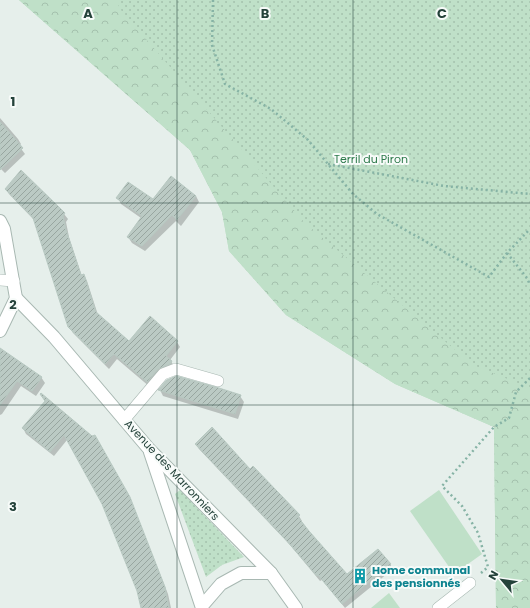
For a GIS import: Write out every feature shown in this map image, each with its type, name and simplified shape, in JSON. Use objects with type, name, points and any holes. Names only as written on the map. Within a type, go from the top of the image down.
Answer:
[{"type":"street","points":[[0,221],[4,229],[16,298],[0,331]]},
{"type":"street","name":"Avenue des Marronniers","points":[[16,298],[54,337],[149,449],[271,573],[296,608]]},
{"type":"street","points":[[149,449],[202,607]]},
{"type":"street","points":[[202,607],[221,584],[241,573],[271,573]]},
{"type":"lane","points":[[0,280],[14,281]]},
{"type":"lane","points":[[124,420],[163,374],[176,369],[218,381]]},
{"type":"lane","points":[[438,608],[470,583]]},
{"type":"path","points":[[213,0],[212,45],[225,84],[271,109],[308,140],[353,194],[377,214],[489,277],[507,253],[530,229]]},
{"type":"path","points":[[328,164],[444,186],[530,194]]},
{"type":"path","points":[[507,253],[530,285]]},
{"type":"path","points":[[470,583],[488,567],[478,533],[462,506],[442,486],[494,427],[510,418],[516,392],[530,378]]},
{"type":"green space","name":"Terril du Piron","points":[[19,0],[530,0],[530,608],[496,608],[494,427],[395,384],[286,315],[229,251],[222,212],[190,150]]},
{"type":"green space","points":[[19,0],[116,0],[120,9],[304,222],[473,365],[530,388],[530,608],[496,608],[494,427],[395,384],[286,315],[229,251],[222,212],[190,150]]},
{"type":"green space","points":[[180,490],[244,557],[222,565],[206,577],[175,494]]},
{"type":"green space","points":[[439,490],[482,554],[454,574],[410,511]]},
{"type":"green space","points":[[389,593],[400,608],[371,608]]},
{"type":"building","points":[[0,122],[23,148],[0,170]]},
{"type":"building","points":[[21,170],[65,213],[63,216],[66,230],[81,275],[84,274],[96,312],[129,341],[150,316],[178,341],[166,356],[172,361],[170,364],[158,369],[147,382],[114,354],[105,364],[68,327],[33,218],[5,189]]},
{"type":"building","points":[[171,176],[196,196],[177,220],[172,215],[142,246],[127,237],[142,216],[116,198],[128,182],[153,199]]},
{"type":"building","points":[[0,348],[42,377],[32,391],[17,381],[0,405]]},
{"type":"building","points":[[176,376],[241,395],[235,414],[158,390],[167,380]]},
{"type":"building","points":[[41,393],[92,436],[95,435],[130,497],[165,587],[169,608],[141,608],[137,591],[102,504],[64,435],[50,452],[22,428],[45,401],[40,394]]},
{"type":"building","points":[[212,427],[250,469],[253,466],[300,515],[298,517],[309,531],[347,574],[378,549],[391,564],[342,604],[286,540],[195,444]]},
{"type":"place","name":"Home communal des pensionnés","points":[[360,576]]}]
